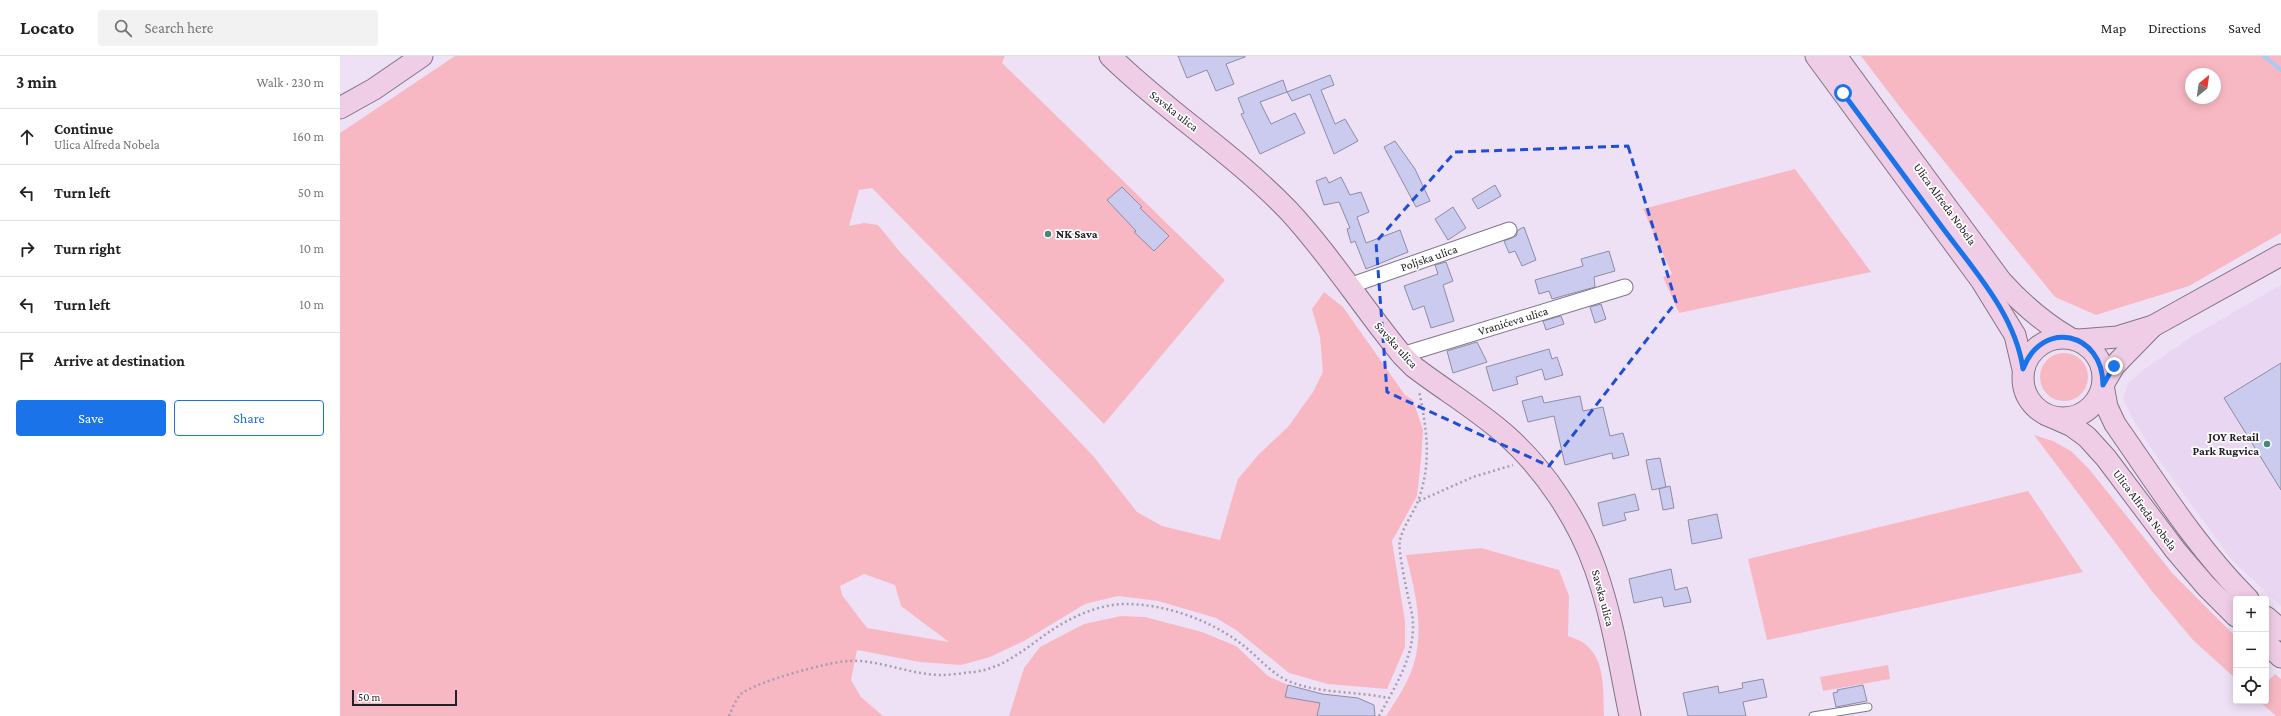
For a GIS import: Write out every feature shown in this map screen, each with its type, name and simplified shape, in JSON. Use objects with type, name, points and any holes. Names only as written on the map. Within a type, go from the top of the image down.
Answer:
[{"type":"street","points":[[340,108],[374,89],[421,56]]},
{"type":"street","name":"Savska ulica","points":[[1110,56],[1137,83],[1216,144],[1287,210],[1312,237],[1408,361],[1488,420],[1507,436],[1530,460],[1552,489],[1578,530],[1595,568],[1602,589],[1630,716]]},
{"type":"street","name":"Ulica Alfreda Nobela","points":[[1816,56],[1981,280],[2015,335],[2023,369]]},
{"type":"street","name":"Ulica Alfreda Nobela","points":[[1836,56],[2001,281],[2029,311],[2046,324],[2073,339]]},
{"type":"street","name":"Poljska ulica","points":[[1349,286],[1509,230]]},
{"type":"street","points":[[2153,326],[2114,366],[2103,385],[2099,396],[2092,406],[2082,413],[2071,418],[2058,418],[2047,415],[2037,409],[2024,391],[2022,380],[2023,369],[2027,357],[2044,341],[2056,338],[2117,338],[2153,326],[2281,255]]},
{"type":"street","name":"Vranićeva ulica","points":[[1408,361],[1624,287]]},
{"type":"street","points":[[2073,339],[2090,348],[2098,359],[2103,371],[2103,385]]},
{"type":"street","name":"Ulica Alfreda Nobela","points":[[2103,385],[2107,407],[2115,424],[2194,538],[2224,575],[2245,596]]},
{"type":"street","name":"Ulica Alfreda Nobela","points":[[2047,415],[2072,426],[2087,438],[2114,470],[2176,551],[2206,586],[2233,613]]},
{"type":"street","points":[[2269,620],[2281,630]]},
{"type":"street","points":[[2269,646],[2281,657]]},
{"type":"lane","points":[[1813,716],[1868,706]]},
{"type":"path","points":[[1379,716],[1403,671],[1411,644],[1412,616],[1399,540],[1418,501],[1426,475],[1428,438],[1408,361]]},
{"type":"path","points":[[1418,501],[1473,477],[1530,460]]},
{"type":"path","points":[[729,716],[741,694],[757,685],[833,663],[848,661],[940,675],[977,672],[1009,661],[1052,631],[1097,607],[1126,604],[1166,610],[1224,631],[1245,646],[1270,670],[1287,680],[1329,691],[1366,693],[1388,698]]},
{"type":"highlighted area","points":[[1628,146],[1676,302],[1549,466],[1387,392],[1376,242],[1455,152]]},
{"type":"shaded area","points":[[455,56],[1005,56],[1002,63],[1225,280],[1104,424],[872,188],[859,190],[849,226],[864,223],[878,225],[900,252],[1094,457],[1137,512],[1162,526],[1220,540],[1238,479],[1259,454],[1288,427],[1313,392],[1323,372],[1320,337],[1312,309],[1324,292],[1343,307],[1405,395],[1413,400],[1423,430],[1417,496],[1392,541],[1405,621],[1405,647],[1387,689],[1328,684],[1289,673],[1236,630],[1216,618],[1158,601],[1118,596],[1085,604],[1024,641],[990,657],[961,665],[920,662],[857,650],[851,680],[861,697],[883,716],[340,716],[340,133]],"holes":[[[864,574],[895,585],[901,606],[949,642],[867,628],[842,595],[840,586]]]},
{"type":"shaded area","points":[[1861,56],[2281,56],[2281,233],[2189,286],[2096,315],[2055,297],[1903,111]]},
{"type":"shaded area","points":[[1795,169],[1871,272],[1679,313],[1663,277],[1672,274],[1643,209]]},
{"type":"shaded area","points":[[2281,285],[2281,606],[2232,560],[2159,460],[2134,421],[2123,398],[2128,384],[2146,368],[2191,337]]},
{"type":"shaded area","points":[[2064,353],[2073,355],[2081,360],[2086,368],[2088,377],[2086,386],[2081,394],[2073,399],[2064,401],[2055,399],[2047,394],[2042,386],[2040,377],[2042,368],[2047,360],[2055,355]]},
{"type":"shaded area","points":[[2034,435],[2053,441],[2071,451],[2089,469],[2173,574],[2233,634],[2233,676],[2193,640],[2151,590]]},
{"type":"shaded area","points":[[2028,491],[2083,572],[1767,640],[1748,559]]},
{"type":"shaded area","points":[[1481,548],[1559,570],[1569,596],[1568,636],[1585,644],[1597,659],[1602,677],[1604,716],[1386,716],[1400,695],[1408,679],[1414,663],[1418,642],[1419,630],[1417,604],[1406,555]]},
{"type":"shaded area","points":[[1121,616],[1145,617],[1202,632],[1236,646],[1268,676],[1288,685],[1286,697],[1320,703],[1317,716],[1009,716],[1024,668],[1040,647],[1084,624]]},
{"type":"shaded area","points":[[1888,665],[1890,679],[1823,691],[1820,677]]},
{"type":"shaded area","points":[[2275,674],[2281,679],[2281,716],[2276,716],[2262,704],[2269,704],[2269,680]]},
{"type":"building","points":[[1178,56],[1245,57],[1226,64],[1234,84],[1216,91],[1207,70],[1187,78]]},
{"type":"building","points":[[1330,75],[1334,85],[1321,90],[1335,124],[1345,119],[1358,141],[1334,154],[1310,94],[1292,101],[1287,92]]},
{"type":"building","points":[[1283,80],[1287,92],[1260,102],[1271,124],[1295,113],[1305,133],[1260,154],[1241,114],[1244,113],[1238,98]]},
{"type":"building","points":[[1395,141],[1415,169],[1430,201],[1416,207],[1384,147]]},
{"type":"building","points":[[1326,177],[1329,183],[1341,177],[1350,195],[1361,192],[1369,212],[1357,217],[1366,243],[1400,230],[1408,252],[1366,269],[1355,241],[1351,243],[1347,229],[1350,228],[1339,202],[1324,205],[1316,181]]},
{"type":"building","points":[[1495,185],[1501,196],[1478,209],[1472,199]]},
{"type":"building","points":[[1122,187],[1142,207],[1140,208],[1169,236],[1154,251],[1134,232],[1136,231],[1107,200]]},
{"type":"building","points":[[1453,207],[1466,228],[1448,240],[1435,219]]},
{"type":"building","points":[[1524,227],[1536,260],[1522,266],[1515,251],[1509,253],[1504,241],[1516,236],[1518,230]]},
{"type":"building","points":[[1609,251],[1615,271],[1594,277],[1595,287],[1552,299],[1549,291],[1539,294],[1535,280],[1583,266],[1581,259]]},
{"type":"building","points":[[1446,262],[1453,281],[1443,285],[1454,321],[1431,328],[1424,306],[1413,310],[1404,286],[1438,274],[1435,265]]},
{"type":"building","points":[[1601,304],[1606,319],[1595,323],[1590,307]]},
{"type":"building","points":[[1561,316],[1564,324],[1546,330],[1543,321]]},
{"type":"building","points":[[1477,342],[1487,362],[1453,373],[1447,351]]},
{"type":"building","points":[[1549,349],[1552,359],[1557,357],[1563,375],[1545,380],[1542,369],[1516,377],[1518,384],[1493,391],[1486,367]]},
{"type":"building","name":"JOY Retail Park Rugvica","points":[[2281,363],[2281,490],[2224,398]]},
{"type":"building","points":[[1542,396],[1544,403],[1580,396],[1583,411],[1603,407],[1610,436],[1623,433],[1629,455],[1613,459],[1612,453],[1565,465],[1554,416],[1528,422],[1522,401]]},
{"type":"building","points":[[1660,458],[1666,487],[1652,490],[1646,460]]},
{"type":"building","points":[[1670,486],[1674,508],[1663,510],[1659,489]]},
{"type":"building","points":[[1635,494],[1639,510],[1624,513],[1626,520],[1603,526],[1598,503]]},
{"type":"building","points":[[1717,514],[1722,538],[1692,544],[1688,520]]},
{"type":"building","points":[[1671,569],[1675,590],[1687,587],[1691,602],[1664,607],[1662,597],[1634,603],[1629,579]]},
{"type":"building","points":[[1763,679],[1767,697],[1743,702],[1746,716],[1688,716],[1683,693],[1718,686],[1719,693],[1743,688],[1742,683]]},
{"type":"building","points":[[1288,685],[1322,694],[1358,698],[1374,705],[1375,716],[1317,716],[1320,703],[1285,697]]},
{"type":"building","points":[[1863,685],[1867,701],[1836,707],[1833,693],[1838,692],[1837,690]]},
{"type":"waterway","points":[[2264,56],[2281,70]]},
{"type":"place","name":"NK Sava","points":[[1048,234]]},
{"type":"place","name":"JOY Retail Park Rugvica","points":[[2267,444]]},
{"type":"route","points":[[1843,93],[1981,280],[2015,335],[2020,350],[2023,369],[2027,357],[2044,341],[2068,337],[2079,340],[2090,348],[2098,359],[2103,371],[2103,385],[2114,366]]}]
